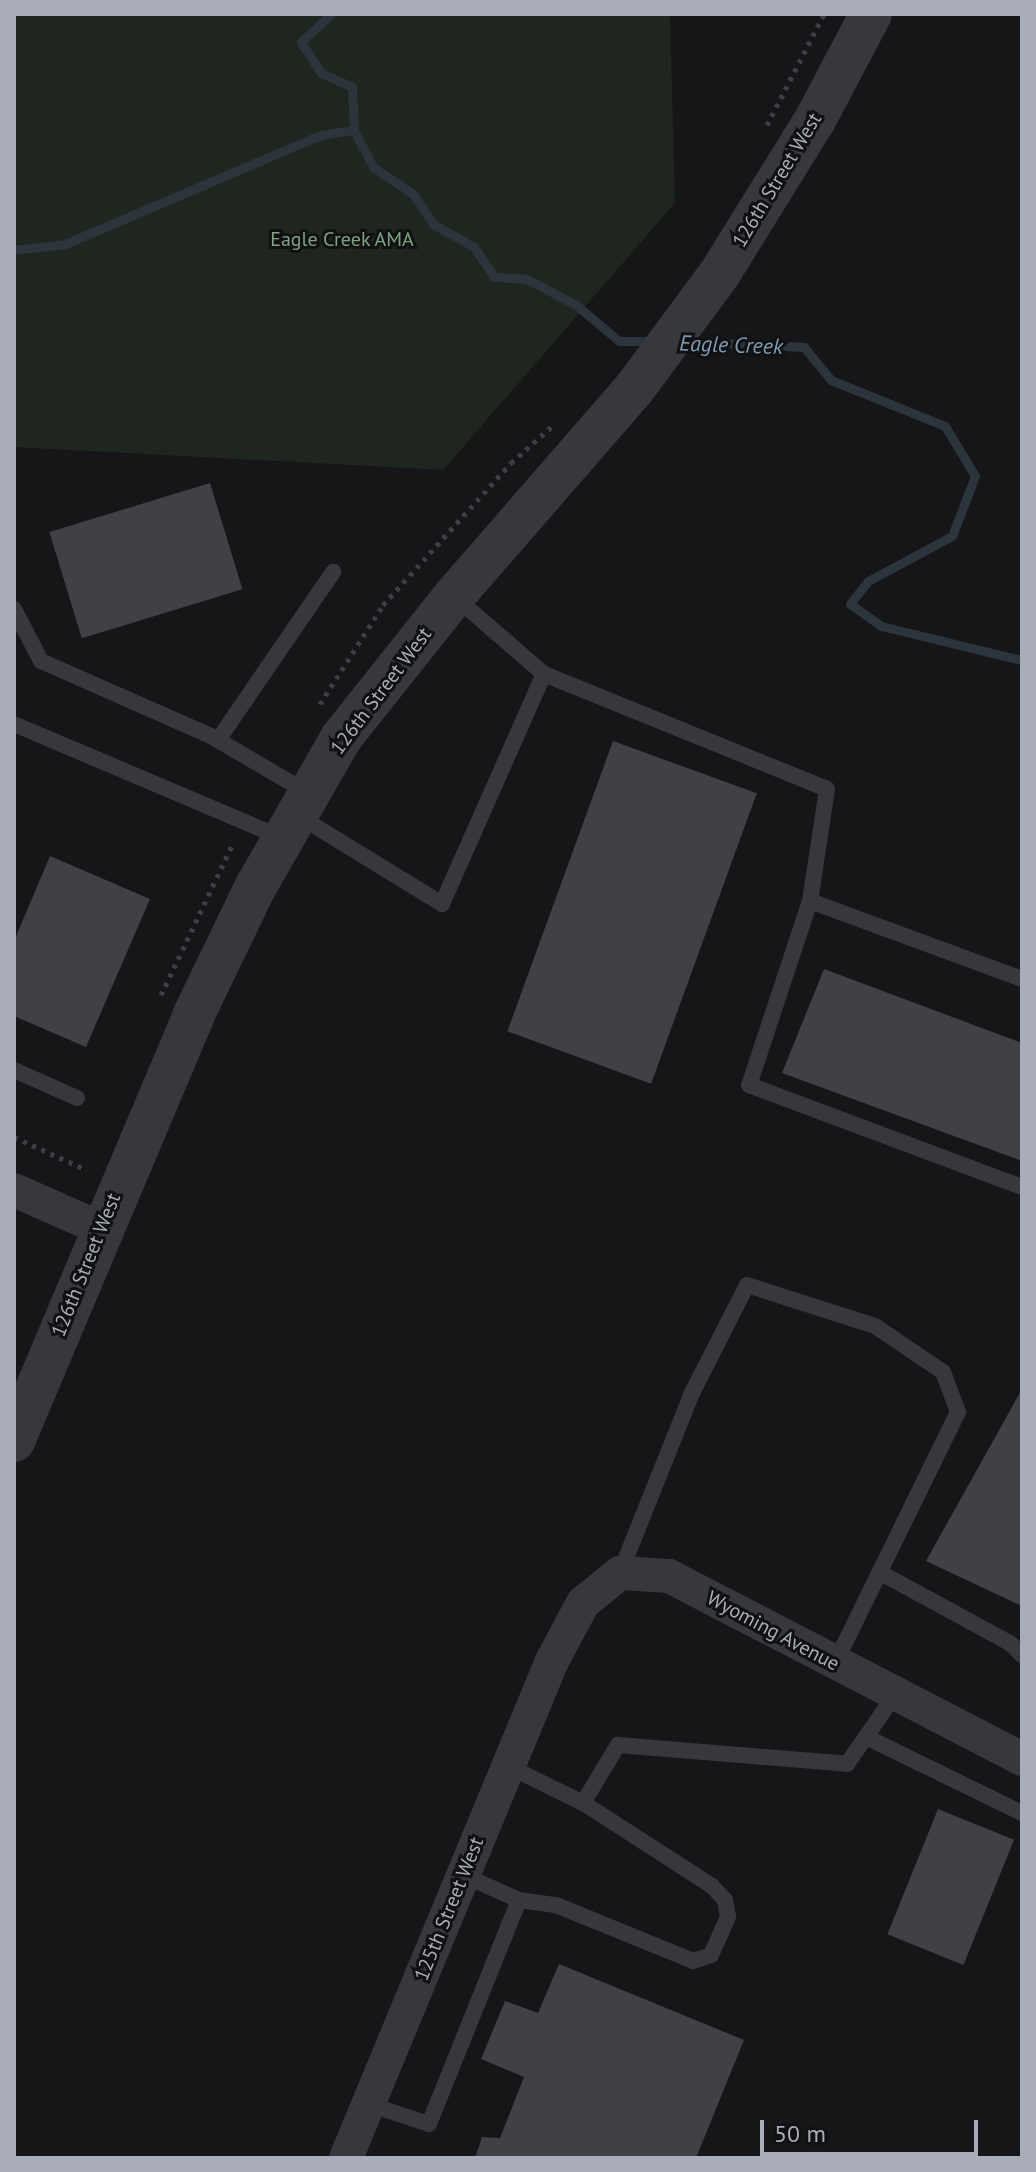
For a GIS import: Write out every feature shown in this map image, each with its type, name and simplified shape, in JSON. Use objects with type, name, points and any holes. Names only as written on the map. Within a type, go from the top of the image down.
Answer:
[{"type":"street","name":"126th Street West","points":[[14,1441],[100,1228],[194,1014],[297,815],[341,738],[454,596],[634,389],[720,273],[815,120],[871,14]]},
{"type":"street","points":[[14,1190],[100,1228]]},
{"type":"street","name":"125th Street West","points":[[346,2158],[552,1661],[583,1603],[620,1573]]},
{"type":"street","name":"Wyoming Avenue","points":[[620,1573],[669,1576],[895,1695],[1019,1748]]},
{"type":"lane","points":[[218,740],[333,572]]},
{"type":"lane","points":[[454,596],[544,674],[827,789],[810,901],[749,1085],[1022,1187]]},
{"type":"lane","points":[[14,609],[41,661],[218,740],[297,815],[442,904],[544,674]]},
{"type":"lane","points":[[14,724],[297,815]]},
{"type":"lane","points":[[810,901],[1022,979]]},
{"type":"lane","points":[[14,1071],[77,1098]]},
{"type":"lane","points":[[620,1573],[692,1393],[747,1285],[875,1326],[943,1372],[958,1412],[835,1663]]},
{"type":"lane","points":[[881,1573],[1011,1644],[1022,1655]]},
{"type":"lane","points":[[583,1803],[618,1745],[847,1764],[895,1695]]},
{"type":"lane","points":[[866,1737],[1022,1813]]},
{"type":"lane","points":[[463,1875],[519,1900],[556,1905],[693,1961],[711,1955],[728,1917],[725,1900],[712,1886],[583,1803],[508,1766]]},
{"type":"lane","points":[[368,2104],[429,2124],[519,1900]]},
{"type":"green space","name":"Eagle Creek AMA","points":[[14,14],[670,14],[675,203],[443,470],[14,447]]},
{"type":"building","points":[[210,483],[242,589],[82,638],[49,532]]},
{"type":"building","points":[[613,741],[757,793],[651,1084],[507,1031]]},
{"type":"building","points":[[50,856],[150,899],[86,1047],[14,1016],[14,941]]},
{"type":"building","points":[[824,969],[1022,1043],[1022,1161],[782,1073]]},
{"type":"building","points":[[1022,1389],[1022,1606],[926,1561]]},
{"type":"building","points":[[938,1809],[1014,1840],[963,1965],[887,1934]]},
{"type":"building","points":[[559,1964],[744,2040],[696,2158],[475,2158],[482,2137],[500,2138],[524,2077],[481,2059],[505,2001],[538,2013]]},
{"type":"waterway","name":"Eagle Creek","points":[[331,14],[301,42],[321,73],[352,87],[354,130],[373,167],[413,194],[433,224],[474,247],[494,277],[527,279],[576,305],[619,341],[655,341]]},
{"type":"waterway","points":[[14,250],[65,244],[321,135],[354,130]]},
{"type":"waterway","name":"Eagle Creek","points":[[686,341],[804,347],[831,380],[945,426],[975,476],[952,536],[868,581],[850,604],[881,626],[1022,660]]}]
